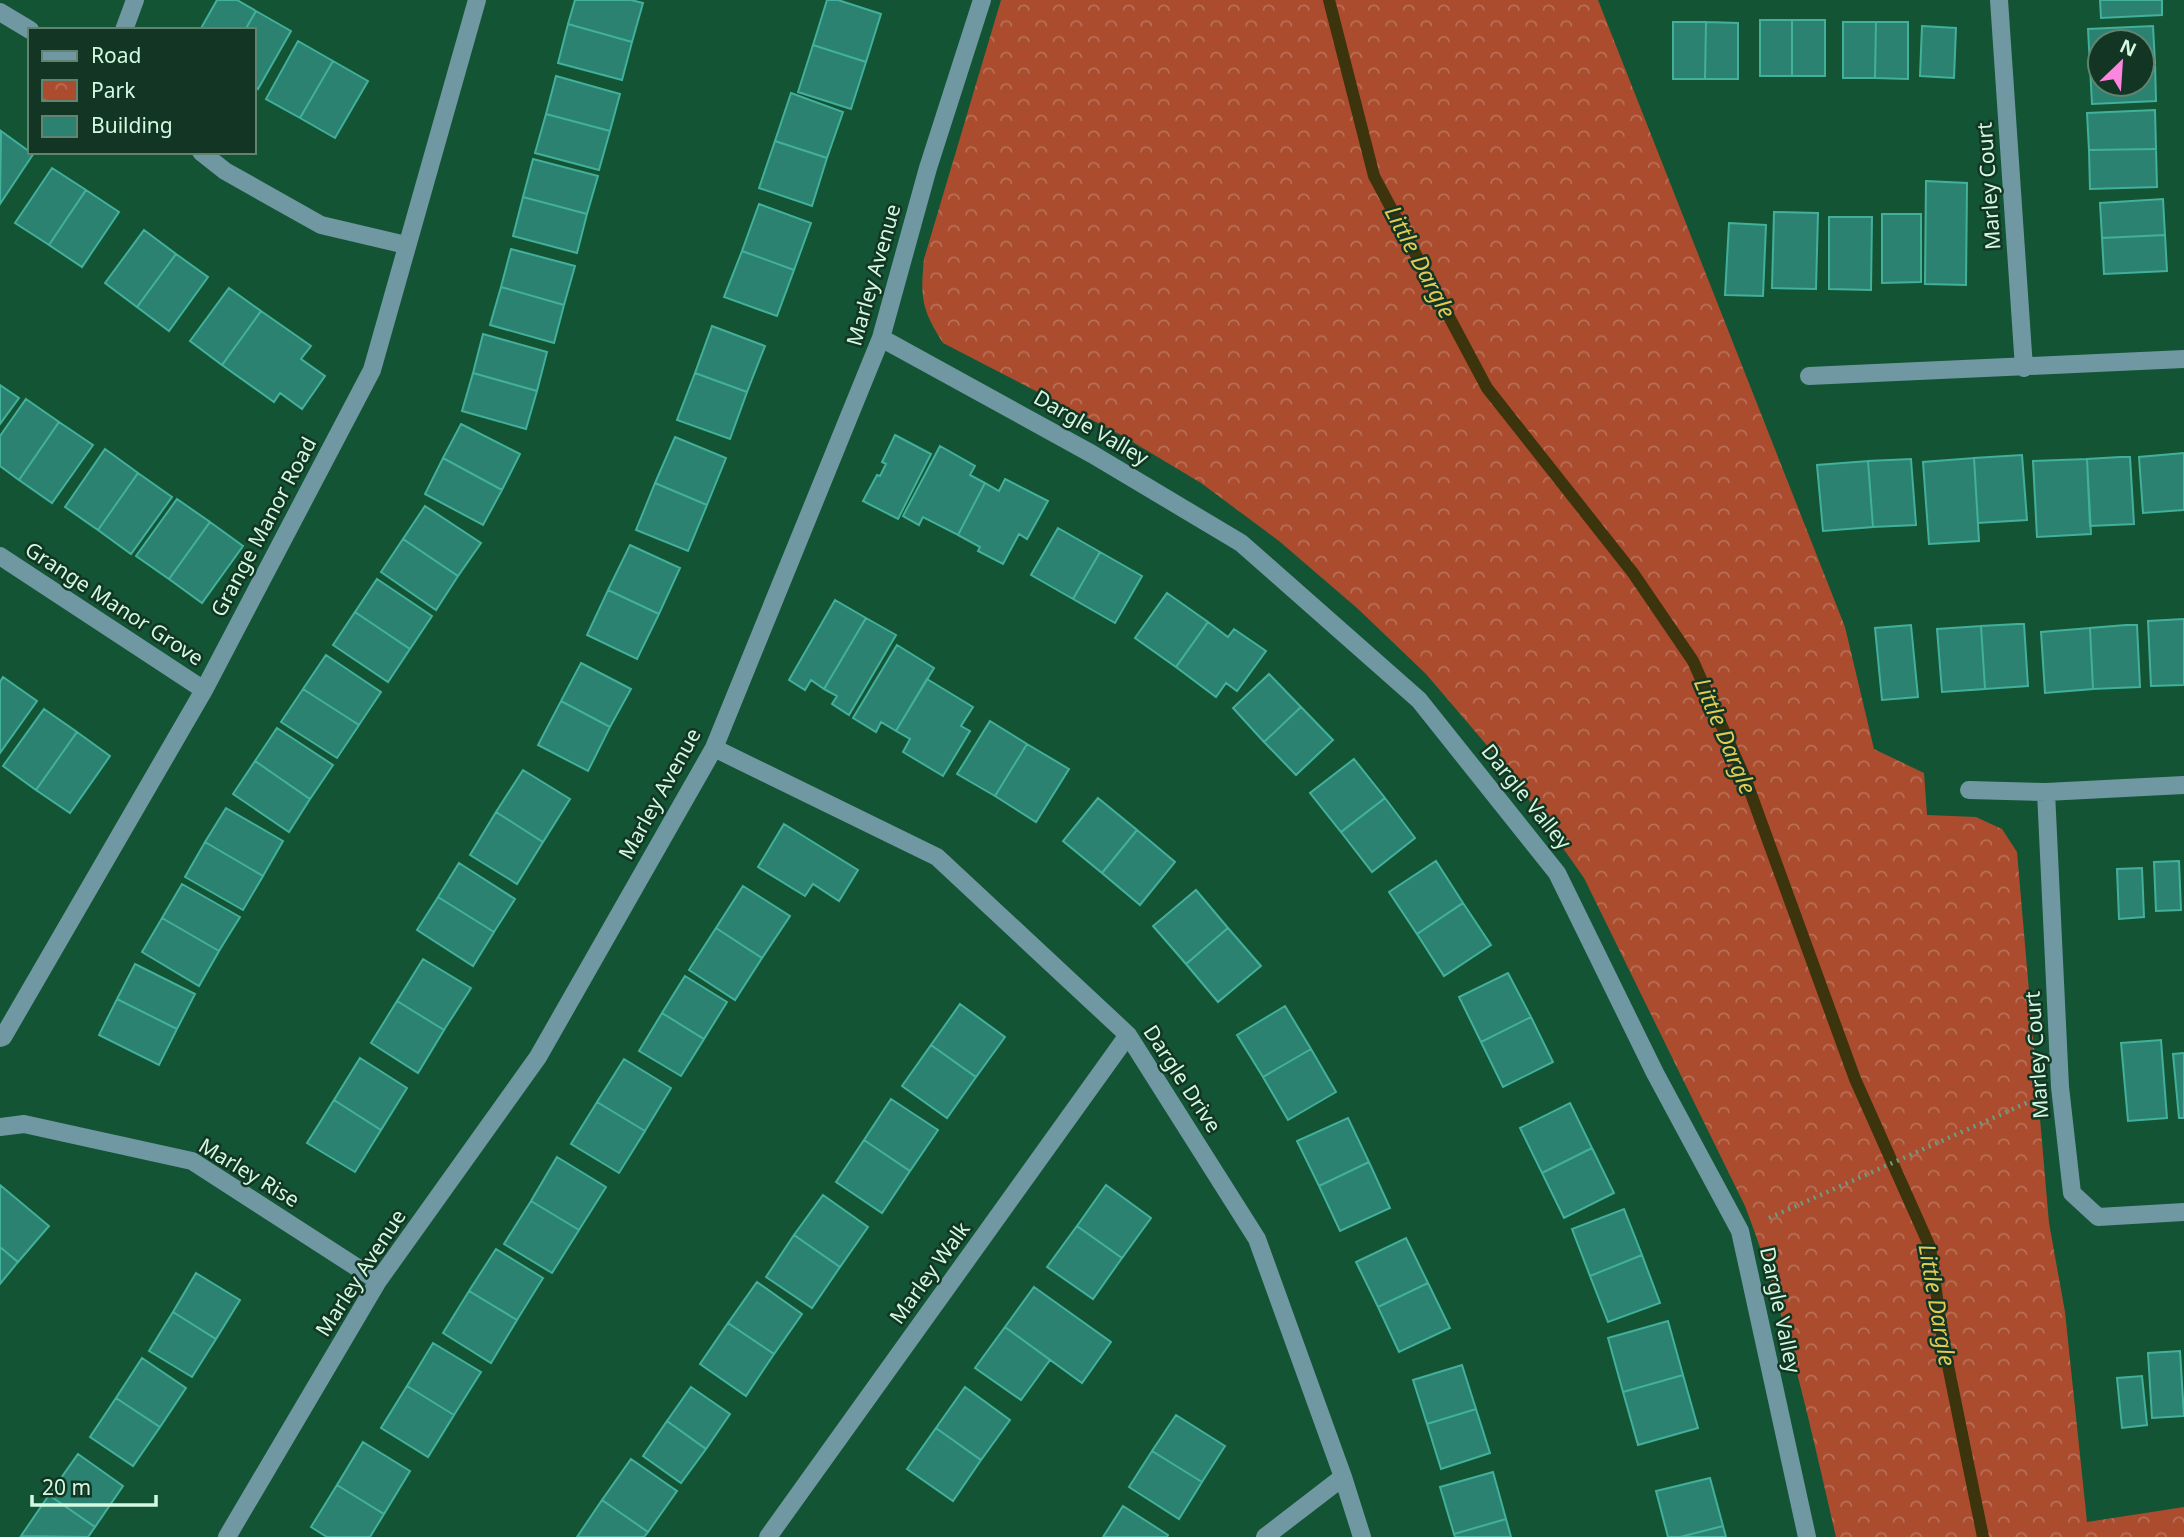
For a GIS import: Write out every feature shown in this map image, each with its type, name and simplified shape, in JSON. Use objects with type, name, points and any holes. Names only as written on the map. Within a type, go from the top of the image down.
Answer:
[{"type":"street","points":[[125,28],[135,0]]},
{"type":"street","name":"Grange Manor Road","points":[[1,1038],[204,691],[372,370],[477,0]]},
{"type":"street","name":"Marley Avenue","points":[[227,1537],[378,1282],[538,1056],[714,748],[881,338],[928,168],[982,0]]},
{"type":"street","name":"Marley Court","points":[[1999,0],[2024,368]]},
{"type":"street","points":[[0,12],[28,29]]},
{"type":"street","points":[[204,154],[225,171],[321,225],[407,245]]},
{"type":"street","name":"Dargle Valley","points":[[881,338],[1092,454],[1241,543],[1419,700],[1557,873],[1655,1073],[1740,1231],[1807,1537]]},
{"type":"street","points":[[1809,376],[2184,359]]},
{"type":"street","name":"Grange Manor Grove","points":[[0,556],[204,691]]},
{"type":"street","name":"Dargle Drive","points":[[714,748],[937,857],[1128,1035],[1257,1239],[1362,1537]]},
{"type":"street","points":[[1969,790],[2046,792],[2184,785]]},
{"type":"street","name":"Marley Court","points":[[2046,792],[2060,1087],[2073,1193],[2098,1217],[2184,1212]]},
{"type":"street","name":"Marley Walk","points":[[768,1537],[1128,1035]]},
{"type":"street","name":"Marley Rise","points":[[0,1127],[24,1124],[192,1161],[378,1282]]},
{"type":"street","points":[[1265,1537],[1343,1477]]},
{"type":"path","points":[[1769,1217],[1876,1172],[2060,1087]]},
{"type":"green space","points":[[1001,0],[1598,0],[1845,627],[1874,749],[1924,773],[1927,815],[1976,817],[2002,829],[2017,852],[2049,1223],[2065,1312],[2087,1522],[2184,1507],[2184,1537],[1836,1537],[1785,1328],[1745,1206],[1584,878],[1508,770],[1426,674],[1357,608],[1279,541],[1201,483],[1121,435],[943,343],[936,332],[924,303],[924,259]]},
{"type":"building","points":[[217,0],[237,0],[256,11],[246,28],[201,28]]},
{"type":"building","points":[[575,0],[631,0],[643,3],[632,42],[568,24]]},
{"type":"building","points":[[827,0],[838,0],[881,14],[866,62],[813,45]]},
{"type":"building","points":[[2100,0],[2162,0],[2162,15],[2101,18]]},
{"type":"building","points":[[256,11],[291,31],[258,89],[256,28],[246,28]]},
{"type":"building","points":[[1760,20],[1792,20],[1792,76],[1760,76]]},
{"type":"building","points":[[1792,20],[1825,20],[1825,76],[1792,76]]},
{"type":"building","points":[[1673,22],[1706,22],[1705,79],[1673,79]]},
{"type":"building","points":[[1706,22],[1738,23],[1738,79],[1705,79]]},
{"type":"building","points":[[1843,22],[1876,22],[1875,78],[1843,78]]},
{"type":"building","points":[[1876,22],[1908,22],[1908,79],[1875,78]]},
{"type":"building","points":[[568,24],[632,42],[622,80],[558,63]]},
{"type":"building","points":[[1922,26],[1956,28],[1954,78],[1920,76]]},
{"type":"building","points":[[2153,26],[2153,28],[2110,28]]},
{"type":"building","points":[[298,41],[333,61],[300,118],[266,99]]},
{"type":"building","points":[[813,45],[866,62],[851,109],[798,92]]},
{"type":"building","points":[[333,61],[368,81],[335,138],[300,118]]},
{"type":"building","points":[[556,76],[620,94],[610,131],[546,114]]},
{"type":"building","points":[[791,93],[843,112],[827,158],[775,141]]},
{"type":"building","points":[[2092,98],[2156,98],[2156,101],[2092,104]]},
{"type":"building","points":[[2155,110],[2156,149],[2089,150],[2087,113]]},
{"type":"building","points":[[546,114],[610,131],[599,170],[535,153]]},
{"type":"building","points":[[1,131],[28,151],[28,154],[33,154],[0,204]]},
{"type":"building","points":[[775,141],[827,158],[812,206],[759,188]]},
{"type":"building","points":[[2156,149],[2157,187],[2090,189],[2089,150]]},
{"type":"building","points":[[533,159],[598,176],[587,214],[523,197]]},
{"type":"building","points":[[52,168],[86,190],[49,245],[15,223]]},
{"type":"building","points":[[1926,181],[1967,183],[1966,285],[1925,284]]},
{"type":"building","points":[[86,190],[119,212],[82,267],[49,245]]},
{"type":"building","points":[[523,197],[587,214],[577,253],[513,236]]},
{"type":"building","points":[[2163,199],[2165,235],[2102,238],[2100,203]]},
{"type":"building","points":[[759,204],[811,223],[794,270],[742,251]]},
{"type":"building","points":[[1774,212],[1818,213],[1816,289],[1772,288]]},
{"type":"building","points":[[1882,214],[1921,214],[1921,282],[1882,283]]},
{"type":"building","points":[[1829,217],[1872,217],[1871,290],[1829,289]]},
{"type":"building","points":[[1729,223],[1766,225],[1763,296],[1725,295]]},
{"type":"building","points":[[144,230],[176,254],[137,307],[105,283]]},
{"type":"building","points":[[2165,235],[2167,271],[2104,274],[2102,238]]},
{"type":"building","points":[[511,249],[575,266],[564,305],[501,287]]},
{"type":"building","points":[[742,251],[794,270],[777,316],[724,297]]},
{"type":"building","points":[[176,254],[208,277],[169,331],[137,307]]},
{"type":"building","points":[[501,287],[564,305],[554,343],[490,325]]},
{"type":"building","points":[[229,288],[261,311],[222,365],[190,341]]},
{"type":"building","points":[[261,311],[311,346],[301,359],[325,376],[302,409],[280,393],[274,402],[222,365]]},
{"type":"building","points":[[712,326],[765,346],[747,392],[695,373]]},
{"type":"building","points":[[483,334],[547,352],[537,391],[473,373]]},
{"type":"building","points":[[473,373],[537,391],[526,429],[462,411]]},
{"type":"building","points":[[695,373],[747,392],[730,439],[677,420]]},
{"type":"building","points":[[0,385],[19,398],[0,424]]},
{"type":"building","points":[[26,399],[59,422],[19,480],[0,466],[0,436]]},
{"type":"building","points":[[59,422],[93,445],[52,503],[19,480]]},
{"type":"building","points":[[461,424],[520,454],[502,490],[443,458]]},
{"type":"building","points":[[895,435],[931,454],[898,519],[863,501],[886,464],[882,462]]},
{"type":"building","points":[[675,437],[726,458],[707,505],[655,483]]},
{"type":"building","points":[[940,446],[975,466],[970,475],[985,483],[958,535],[923,517],[919,525],[903,516]]},
{"type":"building","points":[[105,449],[138,473],[98,530],[65,507]]},
{"type":"building","points":[[2184,453],[2184,510],[2143,513],[2139,457]]},
{"type":"building","points":[[2022,455],[2027,520],[1978,523],[1974,458]]},
{"type":"building","points":[[2130,457],[2134,524],[2090,526],[2087,459]]},
{"type":"building","points":[[443,458],[502,490],[483,525],[425,494]]},
{"type":"building","points":[[1974,458],[1979,541],[1929,544],[1923,462]]},
{"type":"building","points":[[1911,459],[1916,525],[1873,527],[1868,461]]},
{"type":"building","points":[[2087,459],[2091,534],[2037,537],[2033,461]]},
{"type":"building","points":[[1868,461],[1873,527],[1823,531],[1817,465]]},
{"type":"building","points":[[138,473],[172,497],[131,554],[98,530]]},
{"type":"building","points":[[1005,479],[1048,501],[1027,539],[1019,534],[1003,564],[978,551],[980,547],[958,535],[985,483],[999,491]]},
{"type":"building","points":[[655,483],[707,505],[688,551],[636,530]]},
{"type":"building","points":[[177,499],[210,522],[169,579],[136,556]]},
{"type":"building","points":[[425,506],[481,543],[458,576],[403,539]]},
{"type":"building","points":[[210,522],[243,546],[202,603],[169,579]]},
{"type":"building","points":[[1058,528],[1100,552],[1073,599],[1031,575]]},
{"type":"building","points":[[403,539],[458,576],[436,610],[381,572]]},
{"type":"building","points":[[630,545],[680,568],[659,614],[608,590]]},
{"type":"building","points":[[1100,552],[1142,576],[1115,623],[1073,599]]},
{"type":"building","points":[[377,579],[432,616],[410,649],[355,612]]},
{"type":"building","points":[[608,590],[659,614],[637,659],[587,635]]},
{"type":"building","points":[[1167,593],[1208,622],[1176,667],[1135,638]]},
{"type":"building","points":[[835,600],[866,618],[824,689],[811,680],[805,690],[789,680]]},
{"type":"building","points":[[355,612],[410,649],[388,682],[333,645]]},
{"type":"building","points":[[866,618],[896,635],[849,715],[832,704],[837,696],[824,689]]},
{"type":"building","points":[[2184,619],[2184,685],[2151,686],[2148,621]]},
{"type":"building","points":[[1208,622],[1228,637],[1234,629],[1266,651],[1237,691],[1226,683],[1216,697],[1176,667]]},
{"type":"building","points":[[2024,624],[2028,686],[1985,689],[1981,626]]},
{"type":"building","points":[[1911,625],[1918,697],[1882,700],[1875,628]]},
{"type":"building","points":[[2137,625],[2140,687],[2093,689],[2090,628]]},
{"type":"building","points":[[1981,626],[1985,689],[1942,692],[1937,629]]},
{"type":"building","points":[[2090,628],[2093,689],[2045,693],[2041,632]]},
{"type":"building","points":[[897,645],[934,668],[896,731],[881,722],[876,732],[853,718]]},
{"type":"building","points":[[326,655],[381,692],[359,725],[303,689]]},
{"type":"building","points":[[581,663],[631,689],[610,727],[561,701]]},
{"type":"building","points":[[1269,674],[1301,707],[1264,742],[1233,708]]},
{"type":"building","points":[[3,677],[37,701],[0,753],[0,682]]},
{"type":"building","points":[[927,679],[973,707],[961,726],[970,731],[943,776],[903,752],[910,739],[896,731]]},
{"type":"building","points":[[303,689],[359,725],[337,758],[281,722]]},
{"type":"building","points":[[561,701],[610,727],[588,771],[538,745]]},
{"type":"building","points":[[1301,707],[1333,740],[1296,775],[1264,742]]},
{"type":"building","points":[[44,709],[77,732],[36,790],[3,766]]},
{"type":"building","points":[[990,721],[1027,744],[995,796],[957,774]]},
{"type":"building","points":[[277,728],[333,765],[310,799],[255,761]]},
{"type":"building","points":[[77,732],[110,756],[70,813],[36,790]]},
{"type":"building","points":[[1027,744],[1069,769],[1036,822],[995,796]]},
{"type":"building","points":[[1354,759],[1385,798],[1341,832],[1310,793]]},
{"type":"building","points":[[255,761],[310,799],[289,832],[233,794]]},
{"type":"building","points":[[523,770],[570,799],[543,842],[496,812]]},
{"type":"building","points":[[1098,798],[1137,830],[1102,873],[1063,841]]},
{"type":"building","points":[[1385,798],[1415,838],[1372,872],[1341,832]]},
{"type":"building","points":[[226,808],[283,841],[263,876],[205,842]]},
{"type":"building","points":[[496,812],[543,842],[517,884],[470,855]]},
{"type":"building","points":[[784,824],[858,870],[839,901],[813,884],[805,896],[758,867]]},
{"type":"building","points":[[1137,830],[1175,862],[1140,905],[1102,873]]},
{"type":"building","points":[[205,842],[263,876],[243,910],[185,877]]},
{"type":"building","points":[[1436,861],[1463,903],[1417,934],[1389,892]]},
{"type":"building","points":[[2179,861],[2181,910],[2156,911],[2154,862]]},
{"type":"building","points":[[459,863],[515,899],[494,932],[438,897]]},
{"type":"building","points":[[2142,868],[2144,917],[2119,919],[2117,869]]},
{"type":"building","points":[[182,884],[240,917],[219,951],[162,918]]},
{"type":"building","points":[[743,886],[790,916],[762,958],[716,928]]},
{"type":"building","points":[[1196,890],[1228,928],[1186,964],[1153,926]]},
{"type":"building","points":[[438,897],[494,932],[473,966],[417,930]]},
{"type":"building","points":[[1463,903],[1491,945],[1444,976],[1417,934]]},
{"type":"building","points":[[162,918],[219,951],[199,986],[142,952]]},
{"type":"building","points":[[716,928],[762,958],[735,1000],[689,970]]},
{"type":"building","points":[[1228,928],[1261,966],[1218,1002],[1186,964]]},
{"type":"building","points":[[423,959],[471,988],[444,1030],[397,1001]]},
{"type":"building","points":[[135,964],[195,994],[177,1029],[117,999]]},
{"type":"building","points":[[1508,973],[1531,1017],[1481,1042],[1459,997]]},
{"type":"building","points":[[685,976],[727,1002],[704,1039],[662,1013]]},
{"type":"building","points":[[117,999],[177,1029],[159,1065],[99,1035]]},
{"type":"building","points":[[397,1001],[444,1030],[418,1073],[371,1043]]},
{"type":"building","points":[[960,1004],[1005,1037],[976,1077],[931,1045]]},
{"type":"building","points":[[1285,1006],[1311,1049],[1263,1077],[1237,1035]]},
{"type":"building","points":[[662,1013],[704,1039],[681,1076],[639,1051]]},
{"type":"building","points":[[1531,1017],[1553,1062],[1503,1087],[1481,1042]]},
{"type":"building","points":[[2161,1040],[2167,1118],[2128,1121],[2121,1043]]},
{"type":"building","points":[[931,1045],[976,1077],[947,1118],[902,1086]]},
{"type":"building","points":[[1311,1049],[1336,1092],[1288,1120],[1263,1077]]},
{"type":"building","points":[[2184,1053],[2184,1118],[2179,1118],[2173,1054]]},
{"type":"building","points":[[360,1058],[407,1088],[381,1130],[334,1100]]},
{"type":"building","points":[[624,1059],[671,1088],[645,1131],[597,1102]]},
{"type":"building","points":[[891,1099],[938,1130],[910,1171],[864,1140]]},
{"type":"building","points":[[334,1100],[381,1130],[355,1172],[307,1143]]},
{"type":"building","points":[[597,1102],[645,1131],[619,1173],[571,1144]]},
{"type":"building","points":[[1570,1103],[1592,1148],[1542,1173],[1520,1128]]},
{"type":"building","points":[[1348,1118],[1369,1162],[1319,1186],[1297,1141]]},
{"type":"building","points":[[864,1140],[910,1171],[882,1213],[836,1182]]},
{"type":"building","points":[[1592,1148],[1614,1193],[1564,1218],[1542,1173]]},
{"type":"building","points":[[557,1157],[606,1187],[579,1230],[531,1201]]},
{"type":"building","points":[[1369,1162],[1390,1208],[1340,1231],[1319,1186]]},
{"type":"building","points":[[0,1185],[49,1226],[18,1262],[0,1247]]},
{"type":"building","points":[[1106,1185],[1151,1218],[1122,1258],[1077,1226]]},
{"type":"building","points":[[823,1195],[868,1227],[840,1267],[794,1235]]},
{"type":"building","points":[[531,1201],[579,1230],[552,1273],[504,1244]]},
{"type":"building","points":[[1624,1209],[1642,1255],[1590,1276],[1572,1229]]},
{"type":"building","points":[[1077,1226],[1122,1258],[1093,1299],[1047,1267]]},
{"type":"building","points":[[794,1235],[840,1267],[812,1308],[766,1277]]},
{"type":"building","points":[[1406,1238],[1428,1283],[1378,1307],[1356,1262]]},
{"type":"building","points":[[0,1247],[18,1262],[0,1284]]},
{"type":"building","points":[[496,1249],[543,1278],[517,1320],[469,1291]]},
{"type":"building","points":[[1642,1255],[1660,1303],[1608,1322],[1590,1276]]},
{"type":"building","points":[[196,1273],[240,1300],[216,1339],[173,1312]]},
{"type":"building","points":[[757,1282],[802,1314],[774,1354],[728,1323]]},
{"type":"building","points":[[1428,1283],[1450,1328],[1399,1352],[1378,1307]]},
{"type":"building","points":[[1034,1287],[1111,1342],[1082,1383],[1005,1327]]},
{"type":"building","points":[[469,1291],[517,1320],[491,1363],[443,1333]]},
{"type":"building","points":[[173,1312],[216,1339],[192,1377],[149,1351]]},
{"type":"building","points":[[1668,1321],[1683,1375],[1623,1392],[1608,1338]]},
{"type":"building","points":[[728,1323],[774,1354],[746,1396],[700,1364]]},
{"type":"building","points":[[1005,1327],[1050,1360],[1021,1400],[975,1368]]},
{"type":"building","points":[[433,1343],[481,1372],[454,1415],[407,1386]]},
{"type":"building","points":[[2180,1351],[2184,1416],[2152,1418],[2148,1353]]},
{"type":"building","points":[[142,1358],[186,1388],[160,1427],[116,1398]]},
{"type":"building","points":[[1462,1365],[1476,1409],[1427,1424],[1413,1380]]},
{"type":"building","points":[[1683,1375],[1698,1428],[1638,1445],[1623,1392]]},
{"type":"building","points":[[2142,1376],[2147,1425],[2122,1428],[2117,1378]]},
{"type":"building","points":[[407,1386],[454,1415],[428,1457],[381,1428]]},
{"type":"building","points":[[691,1387],[730,1414],[706,1449],[667,1421]]},
{"type":"building","points":[[965,1387],[1010,1420],[981,1460],[936,1428]]},
{"type":"building","points":[[116,1398],[160,1427],[133,1466],[90,1437]]},
{"type":"building","points":[[1476,1409],[1490,1453],[1441,1469],[1427,1424]]},
{"type":"building","points":[[1176,1415],[1225,1446],[1202,1482],[1152,1451]]},
{"type":"building","points":[[667,1421],[706,1449],[681,1483],[643,1456]]},
{"type":"building","points":[[936,1428],[981,1460],[953,1501],[907,1469]]},
{"type":"building","points":[[363,1442],[410,1471],[384,1514],[337,1485]]},
{"type":"building","points":[[1152,1451],[1202,1482],[1179,1519],[1129,1487]]},
{"type":"building","points":[[78,1454],[123,1486],[95,1527],[49,1495]]},
{"type":"building","points":[[631,1459],[677,1491],[648,1532],[602,1500]]},
{"type":"building","points":[[1493,1472],[1506,1519],[1454,1534],[1440,1487]]},
{"type":"building","points":[[1710,1478],[1723,1526],[1680,1537],[1668,1537],[1656,1491]]},
{"type":"building","points":[[337,1485],[384,1514],[370,1537],[327,1537],[311,1527]]},
{"type":"building","points":[[49,1495],[95,1527],[88,1537],[21,1536]]},
{"type":"building","points":[[602,1500],[648,1532],[644,1537],[577,1537]]},
{"type":"building","points":[[1123,1506],[1168,1535],[1167,1537],[1103,1537]]},
{"type":"building","points":[[1506,1519],[1511,1537],[1455,1537],[1454,1534]]},
{"type":"building","points":[[1723,1526],[1726,1537],[1680,1537]]},
{"type":"waterway","name":"Little Dargle","points":[[1329,0],[1374,176],[1487,388],[1633,573],[1693,661],[1747,783],[1855,1079],[1930,1247],[1943,1341],[1983,1537]]}]
